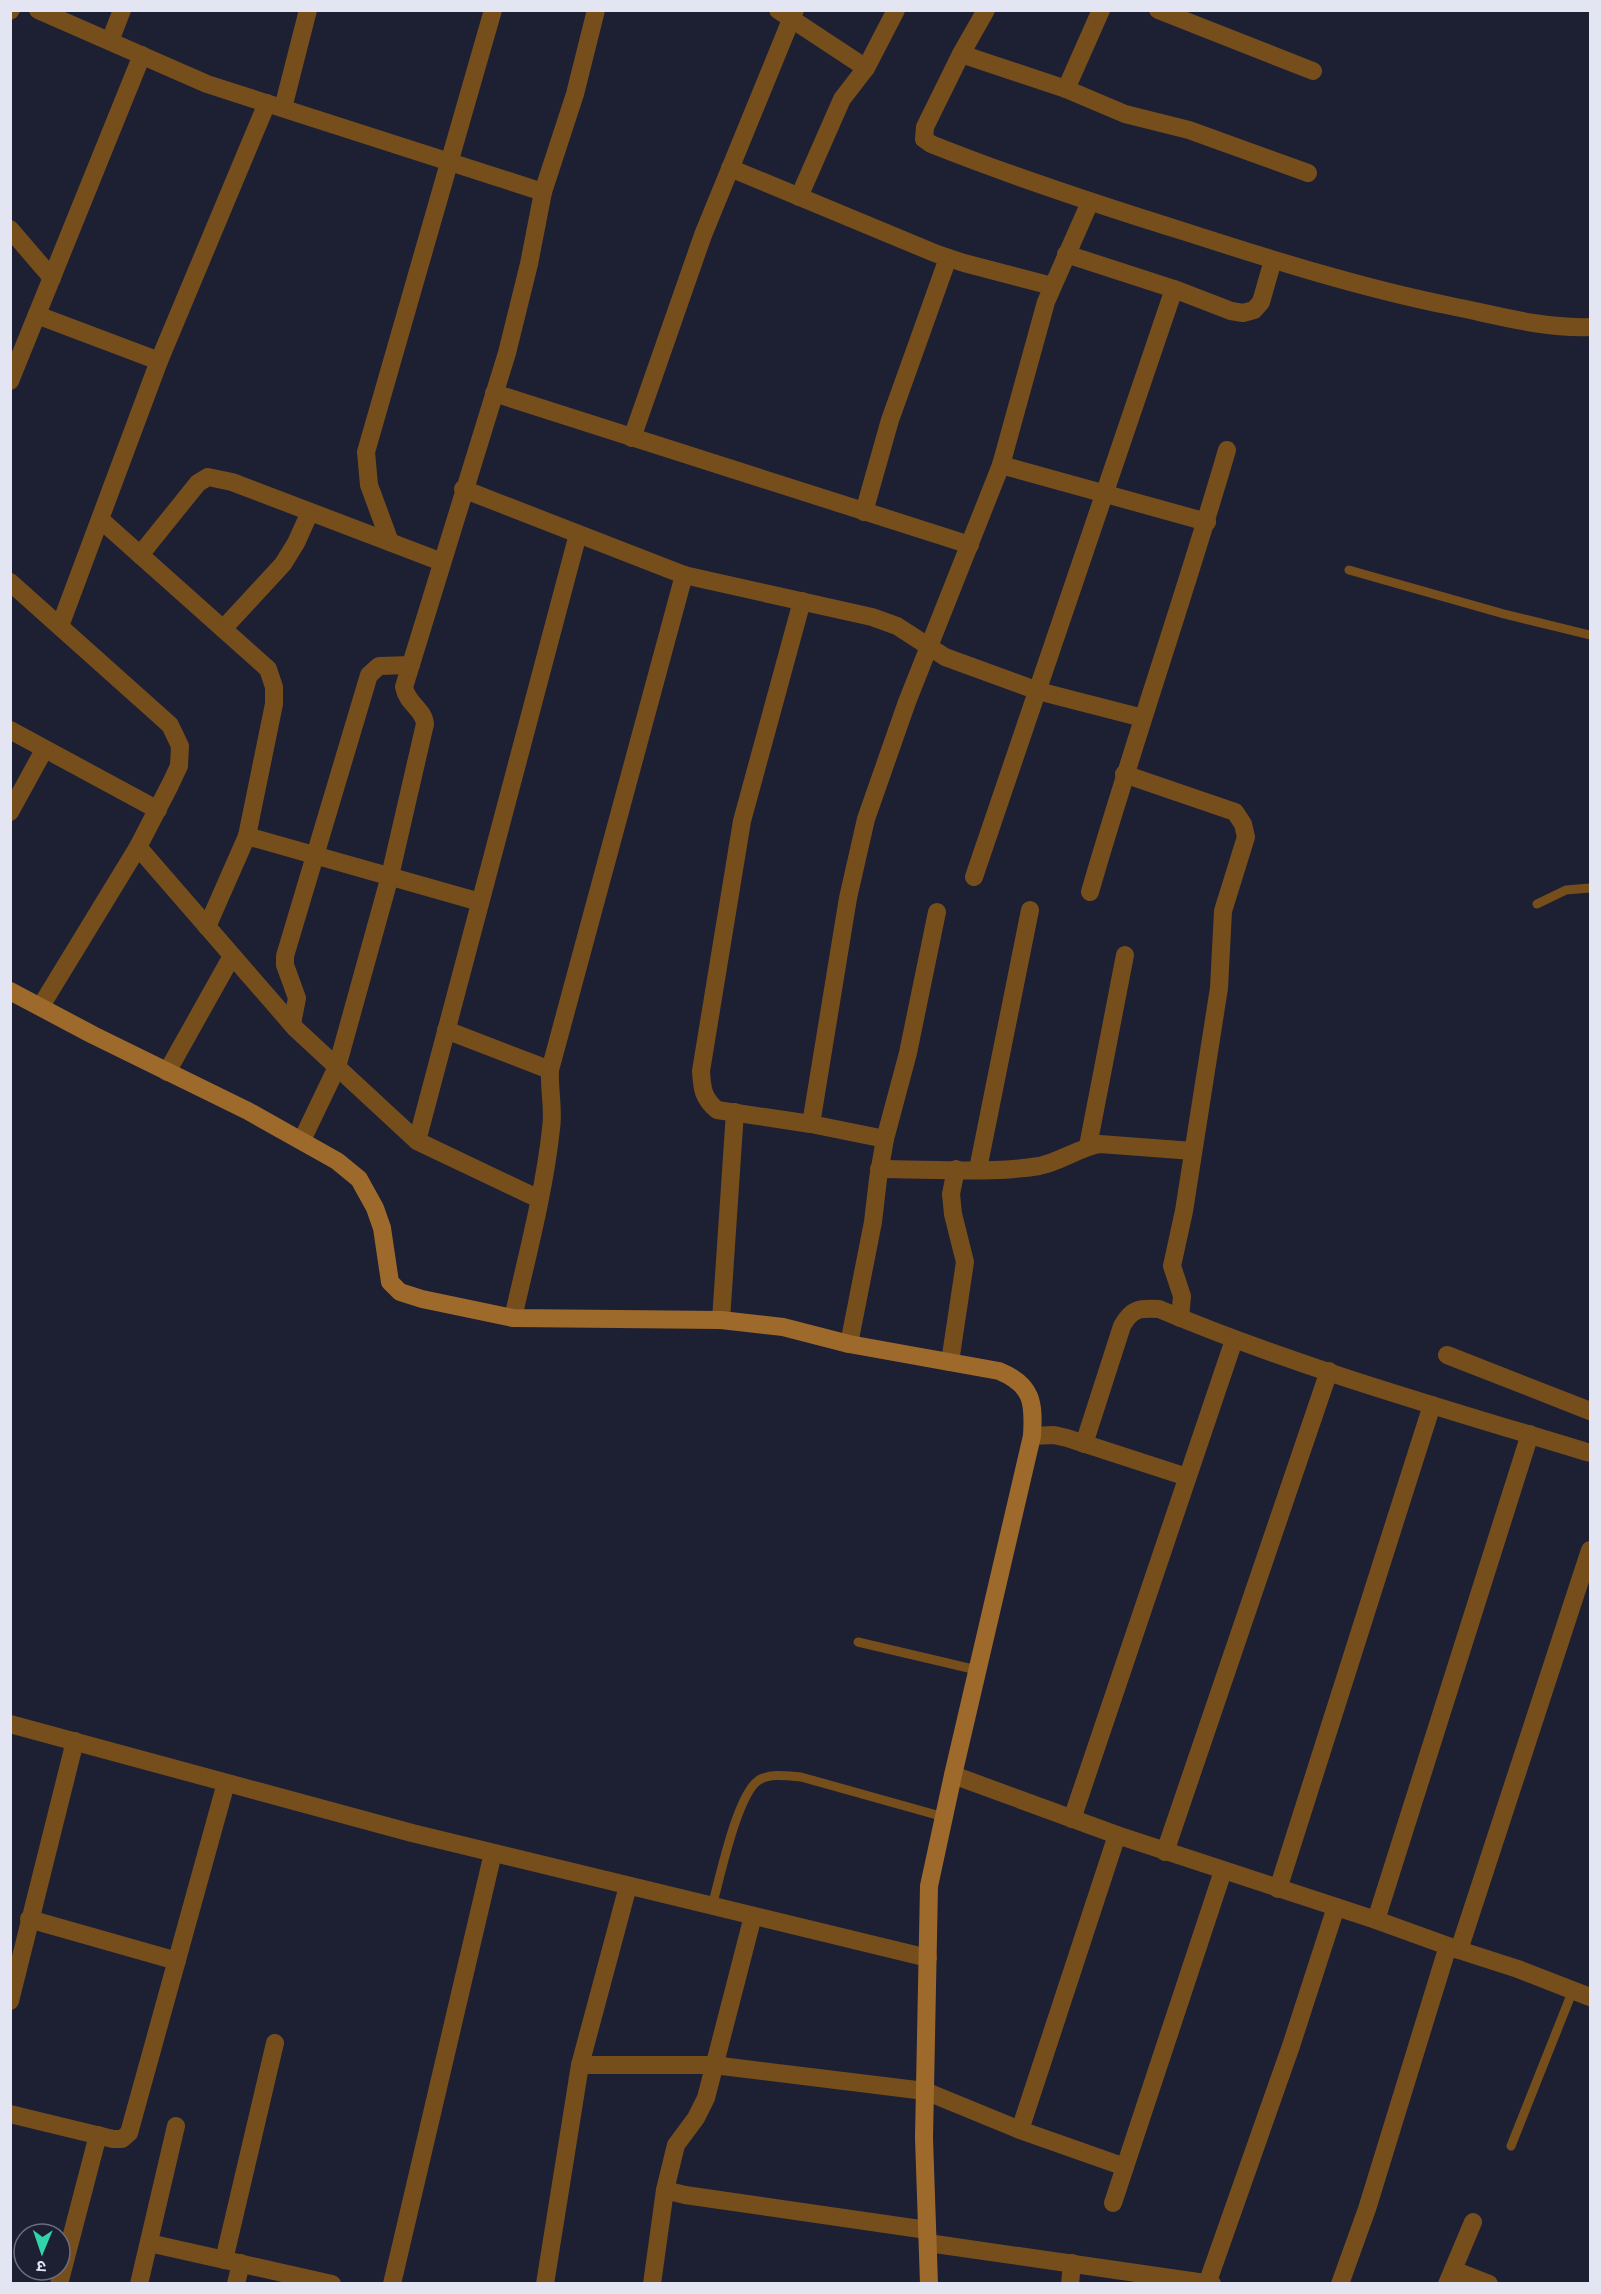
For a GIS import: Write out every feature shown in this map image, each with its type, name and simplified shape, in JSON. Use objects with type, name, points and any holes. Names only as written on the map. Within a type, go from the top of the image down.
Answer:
[{"type":"street","points":[[38,10],[207,84],[543,192]]},
{"type":"street","points":[[110,41],[122,10]]},
{"type":"street","points":[[60,626],[159,361],[275,106],[308,10]]},
{"type":"street","points":[[390,542],[369,485],[366,452],[493,10]]},
{"type":"street","points":[[302,1140],[337,1067],[390,876],[424,724],[424,718],[406,696],[404,687],[494,393],[529,264],[543,192],[575,94],[596,10]]},
{"type":"street","points":[[799,197],[842,99],[866,68],[896,10]]},
{"type":"street","points":[[986,10],[961,54],[925,127],[924,139],[931,144],[1090,202],[1273,260],[1421,300],[1546,324],[1590,327]]},
{"type":"street","points":[[1066,89],[1101,10]]},
{"type":"street","points":[[1158,10],[1313,71]]},
{"type":"street","points":[[633,438],[703,235],[788,13],[866,68]]},
{"type":"street","points":[[961,54],[1066,89],[1125,114],[1189,130],[1308,173]]},
{"type":"street","points":[[10,381],[142,55]]},
{"type":"street","points":[[730,168],[948,258],[1052,286]]},
{"type":"street","points":[[811,1124],[856,859],[866,819],[907,702],[930,649],[1001,465],[1046,302],[1090,202]]},
{"type":"street","points":[[10,229],[52,278]]},
{"type":"street","points":[[1066,254],[1243,313],[1254,310],[1261,302],[1273,260]]},
{"type":"street","points":[[864,512],[890,420],[948,258]]},
{"type":"street","points":[[974,877],[1174,289]]},
{"type":"street","points":[[37,315],[159,361]]},
{"type":"street","points":[[494,393],[970,545]]},
{"type":"street","points":[[1090,892],[1124,774],[1207,522],[1227,450]]},
{"type":"street","points":[[1001,465],[1207,522]]},
{"type":"street","points":[[141,555],[198,483],[208,477],[232,482],[442,562]]},
{"type":"street","points":[[463,489],[684,575],[872,617],[897,626],[945,657],[1038,691],[1143,718]]},
{"type":"street","points":[[223,629],[283,564],[296,543],[310,512]]},
{"type":"street","points":[[101,520],[268,669],[274,687],[274,704],[248,836],[207,927]]},
{"type":"street","points":[[417,1141],[579,534]]},
{"type":"street","points":[[513,1318],[552,1128],[550,1070],[684,575]]},
{"type":"street","points":[[10,582],[170,725],[180,746],[179,766],[158,810],[41,1006]]},
{"type":"street","points":[[802,602],[742,821],[701,1071],[702,1093],[717,1110],[811,1124],[885,1139]]},
{"type":"street","points":[[291,1024],[297,998],[285,965],[285,956],[369,675],[379,666],[411,665]]},
{"type":"street","points":[[10,730],[158,810]]},
{"type":"street","points":[[10,812],[44,750]]},
{"type":"street","points":[[1124,774],[1234,812],[1244,824],[1246,837],[1223,911],[1219,988],[1184,1211],[1172,1266],[1182,1296],[1180,1318]]},
{"type":"street","points":[[248,836],[480,902]]},
{"type":"street","points":[[138,847],[291,1024],[417,1141],[539,1199]]},
{"type":"street","points":[[978,1169],[1030,910]]},
{"type":"street","points":[[849,1344],[873,1222],[885,1139],[908,1053],[937,912]]},
{"type":"street","points":[[1088,1146],[1125,955]]},
{"type":"street","points":[[167,1072],[232,956]]},
{"type":"street","points":[[10,991],[93,1035],[248,1111],[337,1161],[359,1179],[375,1208],[382,1228],[390,1282],[400,1292],[422,1299],[513,1318],[721,1320],[783,1327],[849,1344],[999,1371],[1014,1377],[1024,1387],[1031,1399],[1033,1409],[1032,1436],[953,1775],[930,1886],[924,2138],[929,2283]]},
{"type":"street","points":[[446,1030],[550,1070]]},
{"type":"street","points":[[721,1320],[735,1112]]},
{"type":"street","points":[[879,1169],[978,1169],[1041,1166],[1088,1146],[1100,1144],[1193,1151]]},
{"type":"street","points":[[950,1362],[964,1281],[965,1262],[953,1214],[951,1194],[956,1169]]},
{"type":"street","points":[[1084,1444],[1122,1326],[1135,1310],[1159,1309],[1234,1340],[1432,1405],[1590,1453]]},
{"type":"street","points":[[1072,1819],[1234,1340]]},
{"type":"street","points":[[1447,1355],[1590,1411]]},
{"type":"street","points":[[1165,1852],[1329,1371]]},
{"type":"street","points":[[1278,1889],[1432,1405]]},
{"type":"street","points":[[1376,1920],[1530,1434]]},
{"type":"street","points":[[1032,1436],[1054,1435],[1187,1477]]},
{"type":"street","points":[[1340,2283],[1590,1550]]},
{"type":"street","points":[[10,1724],[493,1853],[928,1959]]},
{"type":"street","points":[[10,2001],[75,1741]]},
{"type":"street","points":[[953,1775],[1165,1852],[1376,1920],[1518,1969],[1582,1994]]},
{"type":"street","points":[[10,2114],[122,2139],[129,2133],[226,1783]]},
{"type":"street","points":[[1020,2130],[1117,1835]]},
{"type":"street","points":[[392,2283],[493,1853]]},
{"type":"street","points":[[1113,2203],[1223,1871]]},
{"type":"street","points":[[545,2283],[580,2066],[628,1886]]},
{"type":"street","points":[[1207,2283],[1291,2046],[1336,1907]]},
{"type":"street","points":[[652,2283],[665,2190],[676,2145],[696,2118],[705,2098],[753,1916]]},
{"type":"street","points":[[29,1919],[177,1962]]},
{"type":"street","points":[[236,2283],[232,2261],[275,2043]]},
{"type":"street","points":[[580,2066],[713,2065],[925,2091],[1020,2130],[1125,2167]]},
{"type":"street","points":[[139,2283],[176,2126]]},
{"type":"street","points":[[58,2283],[98,2135]]},
{"type":"street","points":[[665,2190],[1072,2263],[1212,2283]]},
{"type":"street","points":[[1473,2222],[1450,2277],[1489,2283]]},
{"type":"street","points":[[149,2243],[332,2283]]},
{"type":"street","points":[[1070,2283],[1072,2263]]},
{"type":"lane","points":[[1349,570],[1504,614],[1590,635]]},
{"type":"lane","points":[[1537,904],[1566,890],[1590,888]]},
{"type":"lane","points":[[858,1642],[977,1670]]},
{"type":"lane","points":[[712,1906],[740,1806],[750,1787],[762,1778],[781,1775],[801,1777],[944,1816]]},
{"type":"lane","points":[[1511,2146],[1582,1994]]}]
